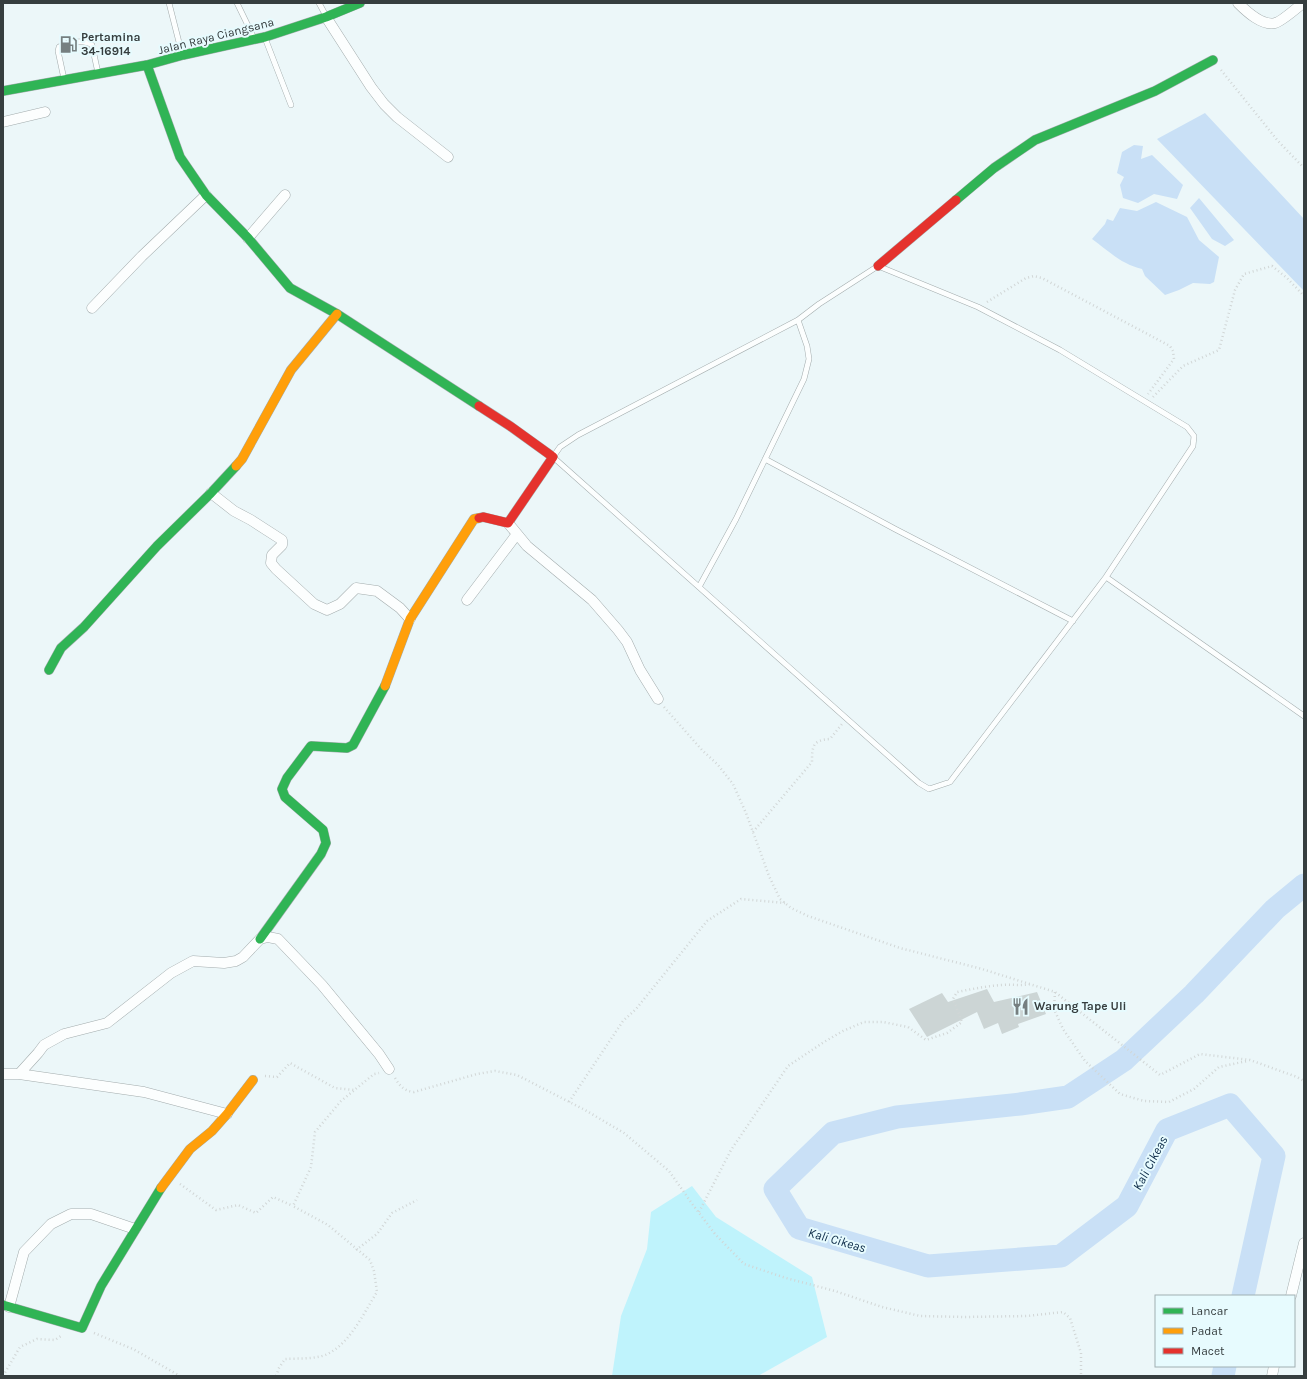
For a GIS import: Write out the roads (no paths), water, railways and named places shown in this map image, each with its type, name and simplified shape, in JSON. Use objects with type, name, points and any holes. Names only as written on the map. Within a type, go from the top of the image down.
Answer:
[{"type":"street","name":"Jalan Raya Ciangsana","points":[[3,91],[147,65],[183,55],[265,37],[360,3]]},
{"type":"street","points":[[1238,3],[1252,15],[1265,22],[1276,23],[1304,3]]},
{"type":"street","points":[[326,16],[367,81],[384,104],[397,118],[448,157]]},
{"type":"street","points":[[878,266],[994,168],[1031,143],[1155,91],[1213,60]]},
{"type":"street","points":[[147,65],[180,157],[206,195],[248,238],[290,288],[337,314],[503,422],[553,457],[530,488],[508,523]]},
{"type":"street","points":[[3,122],[45,112]]},
{"type":"street","points":[[92,308],[142,256],[206,195]]},
{"type":"street","points":[[248,238],[285,195]]},
{"type":"street","points":[[49,670],[61,648],[84,627],[157,546],[211,494],[242,459],[291,370],[337,314]]},
{"type":"street","points":[[211,494],[234,511],[282,540],[282,545],[272,555],[271,563],[314,604],[327,610],[340,604],[356,588],[377,591],[400,608],[410,619]]},
{"type":"street","points":[[19,1074],[44,1045],[64,1034],[107,1023],[171,973],[192,961],[224,963],[236,961],[244,957],[260,939],[321,854],[326,843],[323,830],[285,797],[282,789],[287,778],[311,746],[347,748],[353,745],[383,692],[410,619],[474,519],[483,517],[508,523],[527,546],[592,600],[627,642],[640,670],[658,699]]},
{"type":"street","points":[[468,600],[517,534]]},
{"type":"street","points":[[260,939],[268,937],[278,940],[322,986],[379,1054],[389,1069]]},
{"type":"street","points":[[3,1074],[19,1074],[144,1092],[227,1114]]},
{"type":"street","points":[[134,1229],[91,1214],[71,1214],[51,1224],[24,1252],[6,1306],[82,1328],[101,1286],[134,1229],[170,1176],[190,1149],[212,1131],[227,1114],[253,1080]]},
{"type":"street","points":[[1291,1295],[1304,1243]]},
{"type":"lane","points":[[169,3],[183,55]]},
{"type":"lane","points":[[237,3],[255,39]]},
{"type":"lane","points":[[319,3],[326,16]]},
{"type":"lane","points":[[265,37],[291,105]]},
{"type":"lane","points":[[64,80],[58,51],[59,47],[62,45],[84,42],[92,45],[98,74]]},
{"type":"lane","points":[[878,266],[978,307],[1060,350],[1187,427],[1194,436],[1193,446],[1106,578],[950,782],[929,789],[919,783],[846,719],[553,457],[560,447],[578,435],[798,320],[819,304],[878,266]]},
{"type":"lane","points":[[699,587],[736,519],[804,378],[809,359],[807,346],[798,320]]},
{"type":"lane","points":[[765,459],[894,529],[1073,621]]},
{"type":"lane","points":[[1106,578],[1304,716]]},
{"type":"waterway","name":"Kali Cikeas","points":[[1243,1295],[1274,1156],[1230,1105],[1167,1130],[1127,1206],[1061,1256],[928,1266],[799,1228],[775,1189],[833,1133],[897,1117],[1020,1104],[1068,1097],[1124,1060],[1194,994],[1275,909],[1304,885]]},
{"type":"waterway","name":"Kali Cikeas","points":[[1223,1376],[1225,1367]]},
{"type":"place","name":"Pertamina 34-16914","points":[[68,44]]},
{"type":"place","name":"Warung Tape Uli","points":[[1021,1006]]}]
